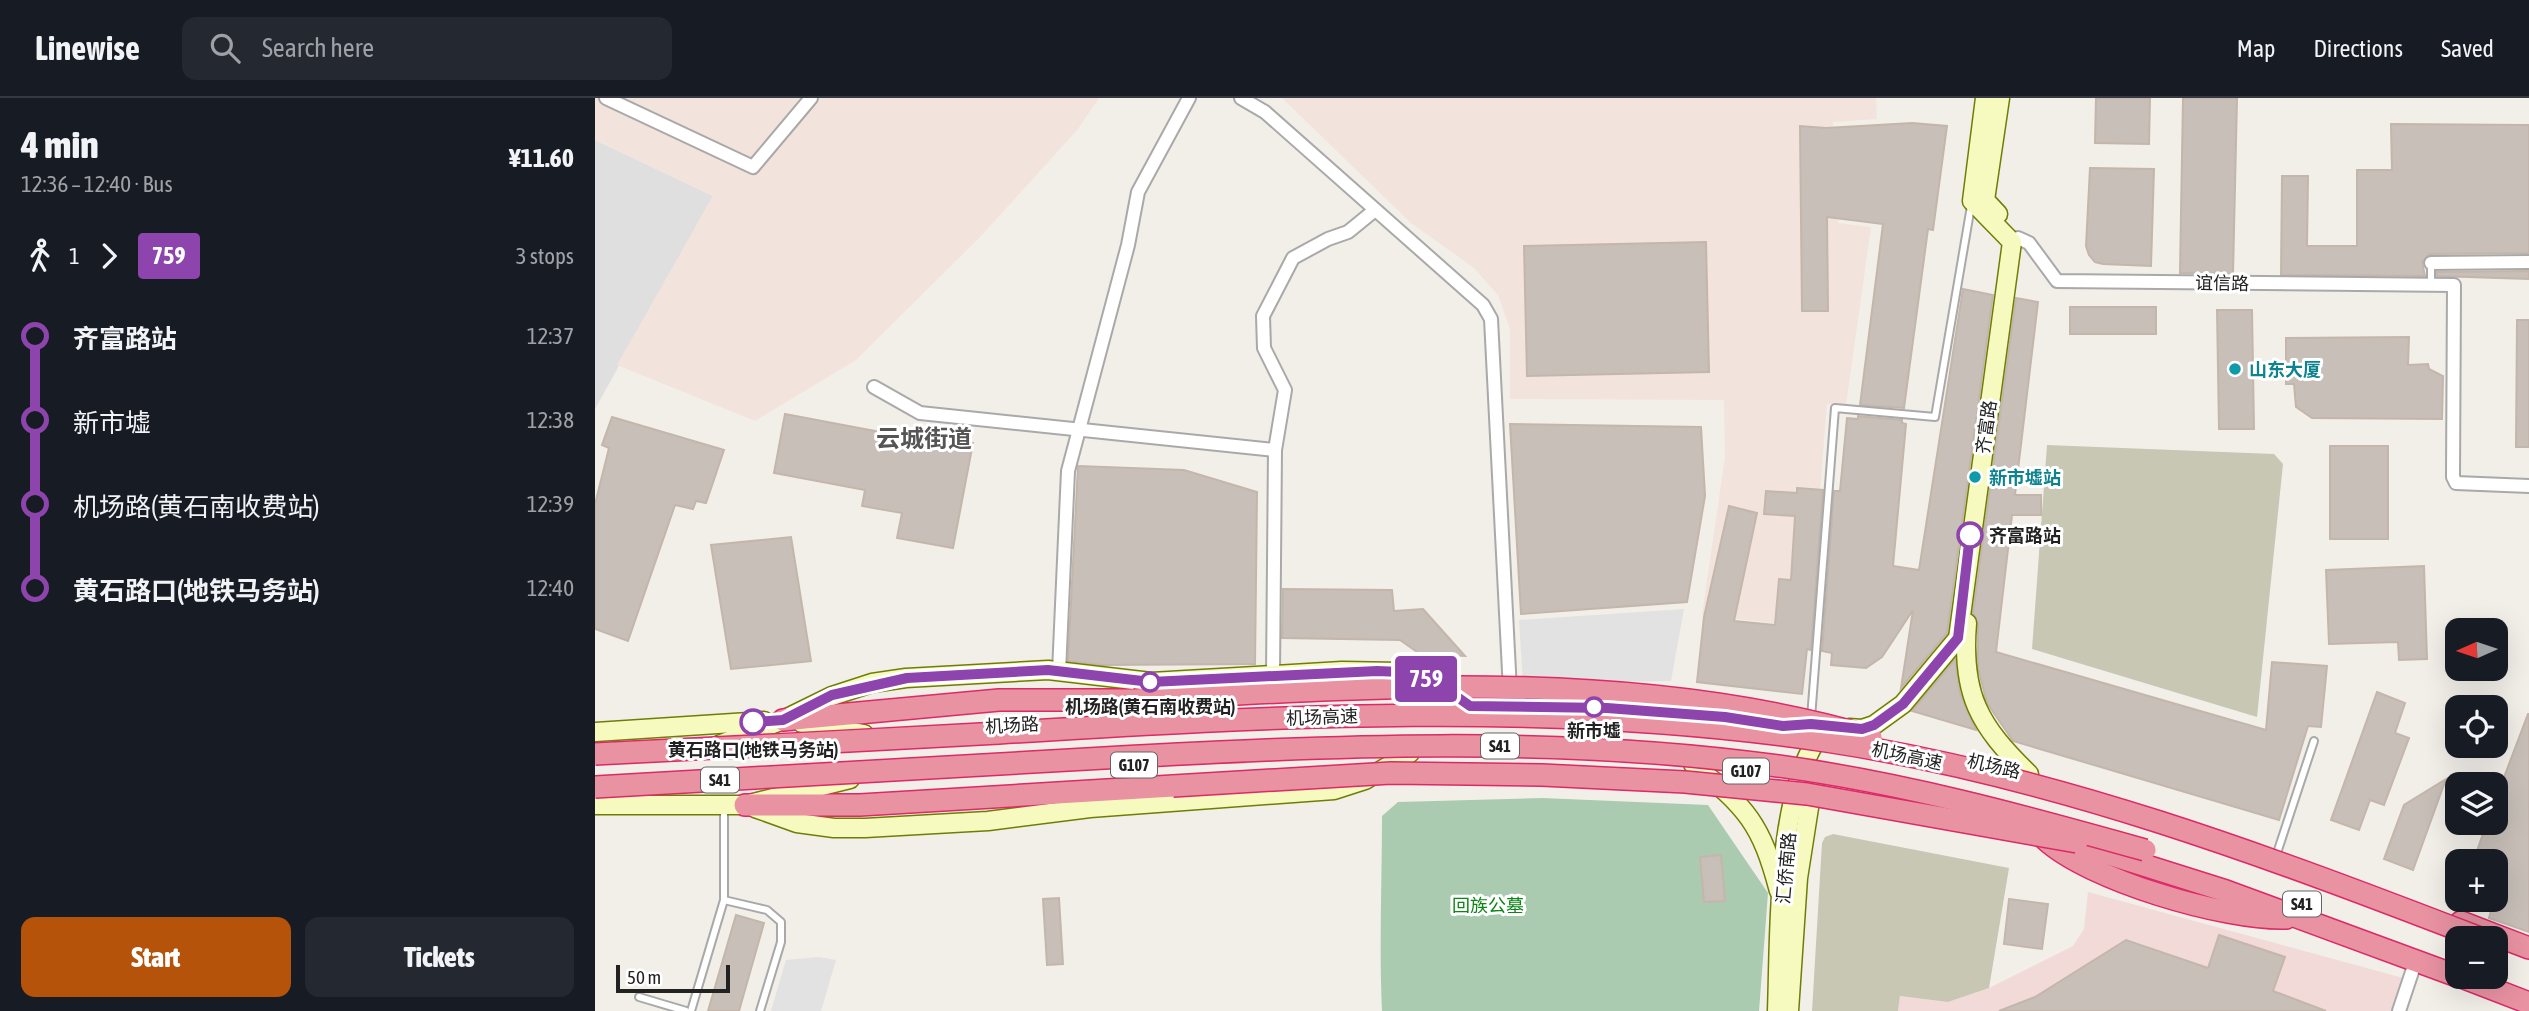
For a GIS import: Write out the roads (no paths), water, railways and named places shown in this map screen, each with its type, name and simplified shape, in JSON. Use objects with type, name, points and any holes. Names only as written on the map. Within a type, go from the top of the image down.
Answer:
[{"type":"highway","points":[[783,720],[999,701],[1134,700],[1405,689],[1574,691],[1660,696],[1816,722],[2068,794]]},
{"type":"highway","name":"机场路","points":[[595,757],[700,752],[864,734],[1286,711],[1511,705],[1635,709],[1725,717],[1816,728],[2029,774],[2183,820],[2529,948]]},
{"type":"highway","name":"机场高速","points":[[595,757],[1202,721],[1360,716],[1506,716],[1660,724],[1814,740],[1943,764],[2068,794],[2188,831],[2447,926]]},
{"type":"highway","name":"机场高速","points":[[595,785],[1222,752],[1441,746],[1565,748],[1720,759],[1834,774],[1951,797],[2145,850],[2242,882],[2445,958]]},
{"type":"highway","points":[[1410,752],[1589,756],[1693,764]]},
{"type":"highway","name":"G107","points":[[595,785],[713,776],[857,777],[1410,752]]},
{"type":"highway","name":"G107","points":[[1693,764],[1806,779]]},
{"type":"highway","points":[[735,805],[860,805],[1403,773],[1542,775],[1685,782],[1808,794],[1914,811],[2035,836],[2145,850]]},
{"type":"highway","points":[[1806,779],[1938,806],[2038,832],[2072,861],[2113,878],[2232,915],[2302,918],[2445,971]]},
{"type":"highway","points":[[2508,949],[2529,957]]},
{"type":"highway","points":[[2508,983],[2529,991]]},
{"type":"highway","points":[[2492,989],[2529,1003]]},
{"type":"main road","points":[[1985,98],[1979,201],[2015,240]]},
{"type":"main road","points":[[1979,201],[2000,98]]},
{"type":"main road","name":"齐富路","points":[[2015,240],[1973,554],[1966,636],[1972,697],[1982,723],[2029,774]]},
{"type":"main road","name":"齐富路","points":[[1816,728],[1862,729],[1874,725],[1909,699],[1958,638],[2015,240]]},
{"type":"main road","points":[[700,752],[783,720],[832,695],[872,683],[907,678],[1059,672],[1151,682],[1273,675],[1401,672],[1436,682],[1470,706]]},
{"type":"main road","points":[[595,732],[783,720],[864,734]]},
{"type":"main road","name":"汇侨南路","points":[[1789,1011],[1806,779],[1816,728]]},
{"type":"main road","points":[[735,805],[797,823],[834,828],[988,821],[1090,808],[1333,790],[1365,780],[1410,752]]},
{"type":"main road","points":[[1693,764],[1738,802],[1750,816],[1767,849],[1782,902]]},
{"type":"main road","points":[[595,805],[735,805],[857,777]]},
{"type":"main road","name":"汇侨南路","points":[[1777,1011],[1782,902],[1791,816],[1806,779]]},
{"type":"street","points":[[606,98],[753,167],[811,98]]},
{"type":"street","points":[[1059,672],[1069,471],[1128,245],[1138,192],[1189,98]]},
{"type":"street","points":[[1241,98],[1265,112],[1483,304],[1491,319],[1511,705]]},
{"type":"street","points":[[1273,675],[1275,450],[1285,390],[1264,348],[1263,316],[1293,258],[1328,239],[1348,232],[1375,210]]},
{"type":"street","name":"谊信路","points":[[2015,240],[2029,243],[2057,281],[2454,285],[2453,477],[2456,483],[2529,486]]},
{"type":"street","points":[[2431,263],[2529,262]]},
{"type":"street","points":[[874,387],[920,413],[1275,450]]},
{"type":"street","points":[[2399,1011],[2416,961]]},
{"type":"lane","points":[[1816,728],[1835,408],[1935,417],[1979,201]]},
{"type":"lane","points":[[2431,263],[2431,285]]},
{"type":"lane","points":[[2277,853],[2314,741]]},
{"type":"lane","points":[[639,997],[688,1011],[724,900],[735,805]]},
{"type":"lane","points":[[724,900],[767,910],[781,922],[781,942],[760,1011]]},
{"type":"place","name":"山东大厦","points":[[2235,369]]},
{"type":"place","name":"新市墟站","points":[[1975,477]]},
{"type":"place","name":"齐富路站","points":[[1970,535]]},
{"type":"place","name":"机场路(黄石南收费站)","points":[[1150,682]]},
{"type":"place","name":"新市墟","points":[[1594,707]]},
{"type":"place","name":"黄石路口(地铁马务站)","points":[[753,722]]},
{"type":"district","name":"云城街道","points":[[924,438]]},
{"type":"park label","name":"回族公墓","points":[[1488,905]]}]
